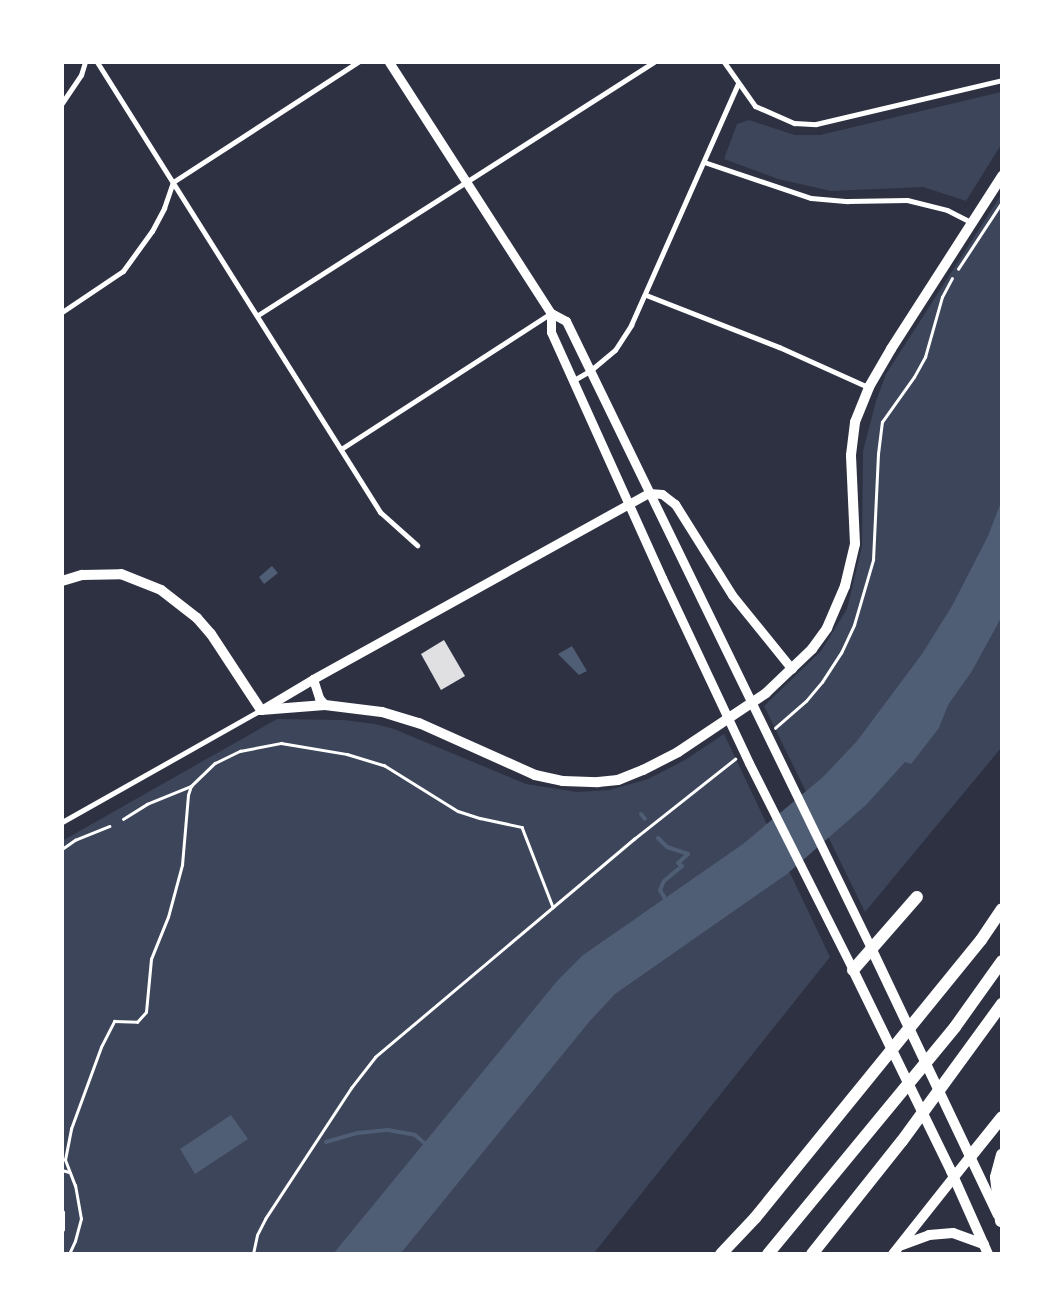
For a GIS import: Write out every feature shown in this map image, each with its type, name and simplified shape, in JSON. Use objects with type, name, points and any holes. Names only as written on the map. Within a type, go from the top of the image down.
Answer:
[{"type":"highway","points":[[853,970],[917,896]]},
{"type":"highway","points":[[721,1254],[755,1218],[981,940],[1002,909]]},
{"type":"highway","points":[[768,1254],[955,1027],[1002,961]]},
{"type":"highway","points":[[812,1254],[902,1141],[1002,1004]]},
{"type":"highway","points":[[968,1152],[1002,1117]]},
{"type":"highway","points":[[1001,1221],[996,1177],[1002,1155]]},
{"type":"main road","points":[[62,581],[82,575],[121,574],[161,590],[197,618],[211,634],[260,710],[325,705],[382,712],[419,724],[535,775],[563,781],[598,782],[618,780],[678,752],[766,693],[812,649],[827,628],[845,586],[855,544],[851,455],[855,422],[869,387],[971,222],[1002,176]]},
{"type":"main road","points":[[872,950],[1001,1221]]},
{"type":"main road","points":[[853,970],[952,1174],[986,1249]]},
{"type":"main road","points":[[892,1254],[901,1245],[968,1152]]},
{"type":"main road","points":[[901,1245],[929,1235],[953,1233],[986,1249]]},
{"type":"street","points":[[62,103],[81,76],[85,62]]},
{"type":"street","points":[[97,62],[380,512],[417,545]]},
{"type":"street","points":[[62,312],[123,271],[152,231],[164,208],[173,182],[358,62]]},
{"type":"street","points":[[389,62],[551,313],[566,322],[872,950]]},
{"type":"street","points":[[258,316],[654,62]]},
{"type":"street","points":[[724,62],[755,106],[775,117],[794,123],[816,124],[1002,80]]},
{"type":"street","points":[[574,380],[591,370],[615,350],[631,325],[646,296],[738,84]]},
{"type":"street","points":[[704,162],[811,198],[848,201],[889,199],[914,201],[947,210],[971,222]]},
{"type":"street","points":[[646,296],[779,348],[869,387]]},
{"type":"street","points":[[551,313],[551,332],[630,503],[662,578],[753,772],[853,970]]},
{"type":"street","points":[[341,449],[551,313]]},
{"type":"street","points":[[63,821],[313,679],[649,493],[662,494],[675,504],[732,595],[792,669]]},
{"type":"street","points":[[313,679],[319,698],[325,705]]},
{"type":"street","points":[[62,1212],[62,1228]]},
{"type":"path","points":[[123,819],[147,804],[191,786],[215,764],[240,751],[281,743],[373,761],[402,775],[458,811],[522,827],[553,907]]},
{"type":"path","points":[[69,1254],[76,1241],[81,1219],[78,1198],[65,1160],[69,1135],[101,1047],[114,1021],[137,1022],[146,1012],[151,959],[168,917],[182,865],[188,795],[191,786]]},
{"type":"path","points":[[62,849],[75,840],[109,826]]},
{"type":"path","points":[[62,1170],[69,1172]]},
{"type":"shaded area","points":[[1001,92],[1001,145],[966,201],[923,187],[831,191],[778,179],[724,159],[737,124],[749,120],[795,135],[820,135]]},
{"type":"shaded area","points":[[1001,195],[1001,748],[865,912],[764,706],[821,651],[847,609],[862,546],[863,451],[876,401],[886,374]]},
{"type":"shaded area","points":[[1001,502],[1001,618],[972,671],[948,705],[939,728],[911,764],[905,762],[866,805],[787,874],[615,994],[589,1022],[401,1253],[333,1254],[558,980],[583,955],[743,844],[823,777],[857,741],[922,654],[952,606],[988,536]]},
{"type":"shaded area","points":[[272,566],[278,573],[264,584],[259,577]]},
{"type":"shaded area","points":[[572,646],[587,671],[579,675],[558,654]]},
{"type":"shaded area","points":[[277,719],[344,720],[375,724],[394,729],[526,784],[577,792],[609,790],[648,779],[685,760],[724,734],[830,957],[594,1253],[63,1253],[62,841]]},
{"type":"shaded area","points":[[231,1115],[248,1139],[195,1174],[180,1149]]},
{"type":"building","points":[[444,640],[465,676],[441,690],[421,654]]},
{"type":"waterway","points":[[641,814],[645,819]]},
{"type":"waterway","points":[[658,838],[667,847],[688,854],[678,863],[682,866],[664,881],[660,890],[667,902]]},
{"type":"waterway","points":[[326,1142],[358,1133],[388,1130],[415,1135],[428,1146]]}]
